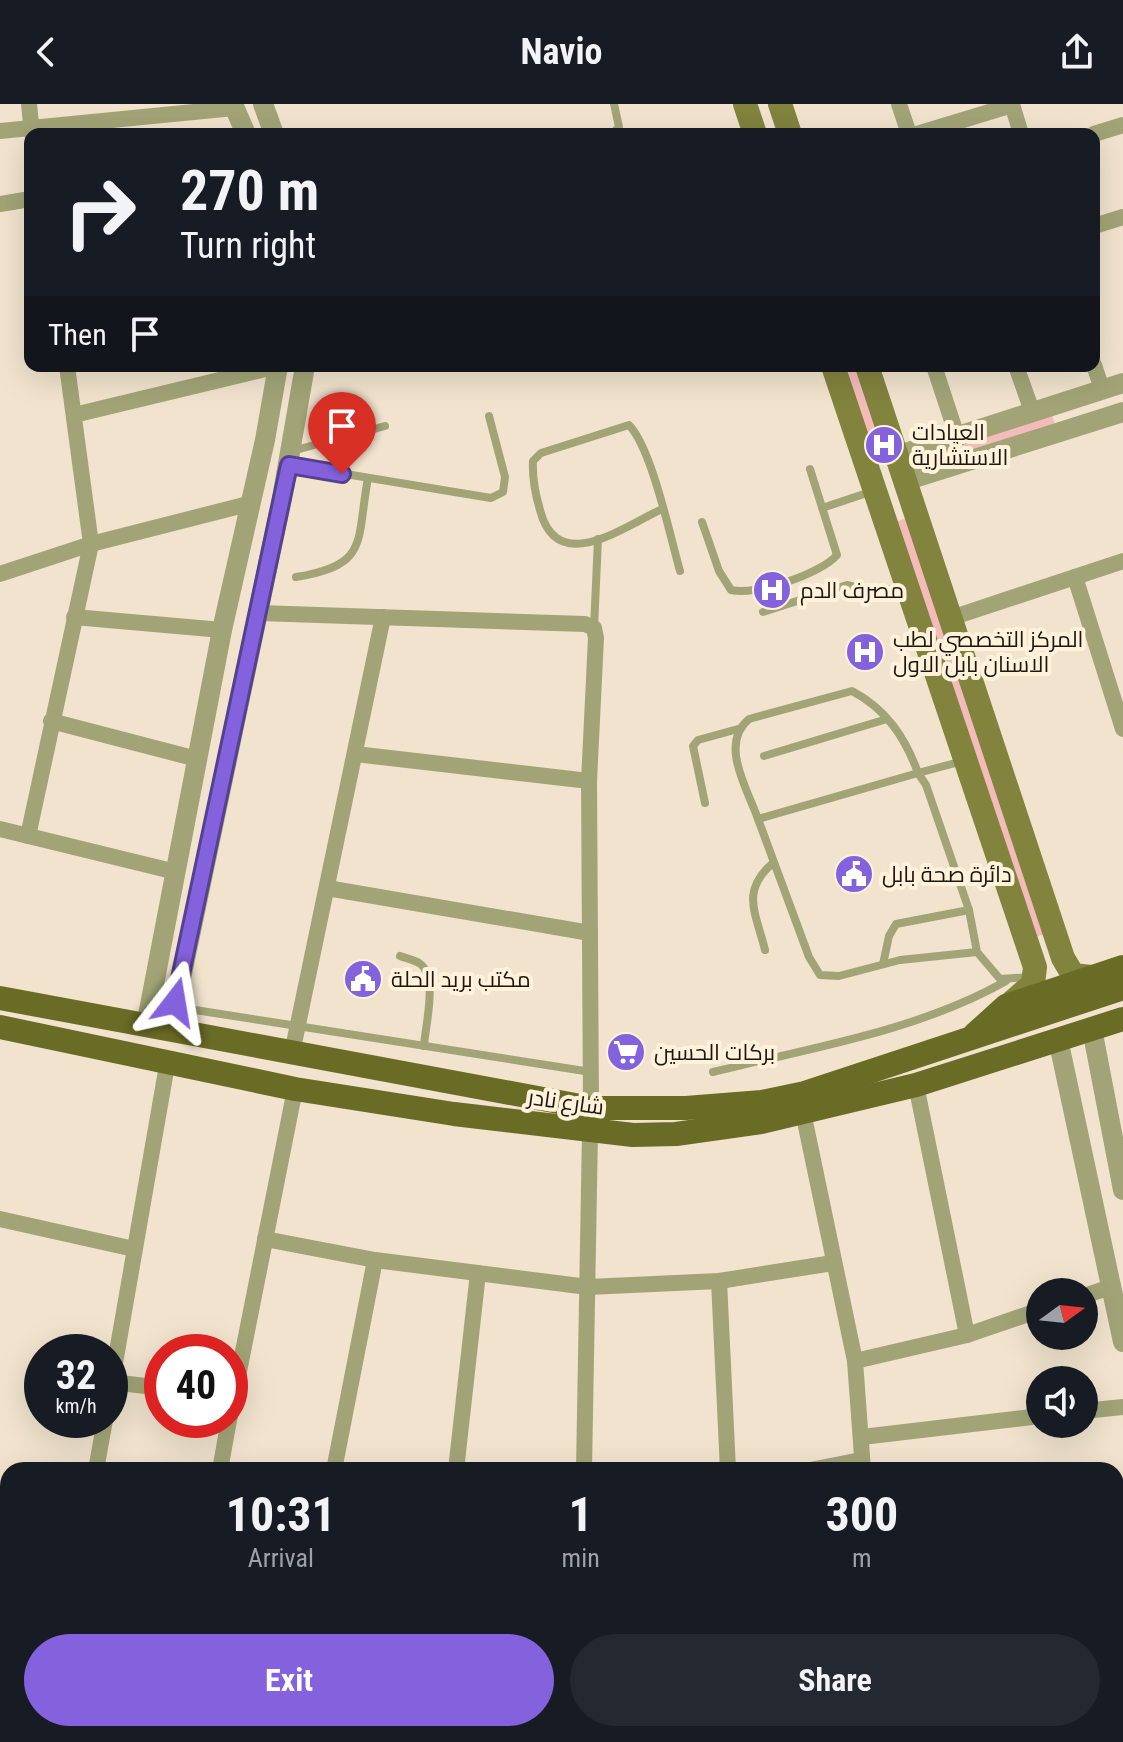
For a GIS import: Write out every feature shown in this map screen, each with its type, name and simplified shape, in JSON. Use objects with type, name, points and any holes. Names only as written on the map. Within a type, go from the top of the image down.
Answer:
[{"type":"main road","points":[[745,104],[753,128]]},
{"type":"main road","points":[[786,106],[789,128]]},
{"type":"main road","points":[[835,372],[1028,944],[1036,976],[1026,993],[973,1035],[952,1046]]},
{"type":"main road","points":[[869,372],[1056,935],[1073,975],[1091,977]]},
{"type":"main road","points":[[1028,944],[1037,954],[1046,955],[1054,949],[1056,935]]},
{"type":"main road","points":[[1006,1006],[1123,967]]},
{"type":"main road","name":"شارع نادر","points":[[0,1027],[167,1065],[295,1089],[454,1114],[590,1120],[655,1109],[762,1102],[847,1082],[1117,990]]},
{"type":"main road","name":"شارع نادر","points":[[0,998],[146,1026],[174,1013],[292,1053],[461,1085],[590,1120],[676,1134],[718,1130],[916,1085],[1123,1019]]},
{"type":"main road","points":[[403,1105],[411,1088],[408,1075]]},
{"type":"main road","points":[[454,1114],[450,1102],[461,1085]]},
{"type":"street","points":[[29,104],[32,128]]},
{"type":"street","points":[[263,104],[272,128]]},
{"type":"street","points":[[899,104],[907,128]]},
{"type":"street","points":[[936,128],[1012,104],[1019,128]]},
{"type":"street","points":[[49,128],[150,110],[234,106],[243,128]]},
{"type":"street","points":[[1100,132],[1123,125]]},
{"type":"street","points":[[0,131],[24,131]]},
{"type":"street","points":[[0,204],[24,200]]},
{"type":"street","points":[[1100,225],[1122,223]]},
{"type":"street","points":[[28,836],[91,544],[68,372]]},
{"type":"street","points":[[74,415],[253,372]]},
{"type":"street","points":[[146,1026],[222,630],[248,504],[265,440],[277,372]]},
{"type":"street","points":[[174,1013],[269,564],[304,372]]},
{"type":"street","points":[[936,372],[957,436]]},
{"type":"street","points":[[1018,372],[1032,411]]},
{"type":"street","points":[[1096,372],[1102,389]]},
{"type":"street","points":[[896,456],[1123,383]]},
{"type":"street","points":[[1066,401],[1074,428]]},
{"type":"street","points":[[905,481],[1123,412]]},
{"type":"street","points":[[0,574],[91,544],[248,504]]},
{"type":"street","points":[[238,552],[247,566],[256,568],[269,564]]},
{"type":"street","points":[[951,618],[1123,561]]},
{"type":"street","points":[[1075,577],[1123,729]]},
{"type":"street","points":[[231,588],[248,583],[260,605]]},
{"type":"street","points":[[260,605],[383,617],[585,624],[594,628],[589,781],[591,1072],[584,1462]]},
{"type":"street","points":[[74,617],[222,630]]},
{"type":"street","points":[[292,1053],[383,617]]},
{"type":"street","points":[[51,721],[197,759]]},
{"type":"street","points":[[355,754],[589,781]]},
{"type":"street","points":[[0,829],[176,872]]},
{"type":"street","points":[[327,888],[590,933]]},
{"type":"street","points":[[152,992],[174,1013]]},
{"type":"street","points":[[1092,1029],[1123,1190]]},
{"type":"street","points":[[1058,1039],[1117,1298],[1123,1342]]},
{"type":"street","points":[[120,1334],[167,1065]]},
{"type":"street","points":[[916,1085],[967,1335]]},
{"type":"street","points":[[245,1334],[295,1089]]},
{"type":"street","points":[[803,1112],[855,1361],[862,1462]]},
{"type":"street","points":[[0,1219],[134,1249]]},
{"type":"street","points":[[265,1239],[375,1260],[588,1287],[719,1281],[833,1263]]},
{"type":"street","points":[[336,1462],[375,1260]]},
{"type":"street","points":[[457,1462],[478,1273]]},
{"type":"street","points":[[719,1281],[728,1462]]},
{"type":"street","points":[[855,1361],[967,1335],[1026,1315]]},
{"type":"street","points":[[1098,1410],[1123,1407]]},
{"type":"street","points":[[862,1437],[1026,1418]]},
{"type":"street","points":[[97,1462],[102,1438]]},
{"type":"street","points":[[222,1462],[226,1438]]},
{"type":"lane","points":[[614,104],[618,128]]},
{"type":"lane","points":[[290,458],[368,478],[491,498],[503,492],[505,477],[489,416]]},
{"type":"lane","points":[[662,509],[598,539],[573,546],[556,541],[544,527],[532,479],[533,461],[541,453],[629,425],[639,435],[662,509],[680,571]]},
{"type":"lane","points":[[290,458],[385,426]]},
{"type":"lane","points":[[702,522],[719,571],[731,590],[746,594],[827,567],[837,555],[810,469]]},
{"type":"lane","points":[[296,577],[329,572],[346,563],[354,552],[368,478]]},
{"type":"lane","points":[[822,508],[875,491]]},
{"type":"lane","points":[[594,628],[598,539]]},
{"type":"lane","points":[[763,612],[847,585],[876,592],[907,585]]},
{"type":"lane","points":[[705,803],[693,746],[698,740],[738,729],[749,719],[852,691],[906,739],[918,773],[926,785],[969,910],[977,952],[995,976],[1007,981]]},
{"type":"lane","points":[[764,756],[887,719]]},
{"type":"lane","points":[[738,729],[734,742],[736,758],[809,957],[820,975],[839,976],[883,964],[977,952]]},
{"type":"lane","points":[[758,819],[966,760]]},
{"type":"lane","points":[[765,950],[751,892],[756,878],[773,863]]},
{"type":"lane","points":[[883,964],[889,936],[896,924],[969,910]]},
{"type":"lane","points":[[400,956],[419,963],[426,972],[429,988],[424,1046]]},
{"type":"lane","points":[[713,1072],[910,1020],[973,998],[1007,981],[1036,976]]},
{"type":"lane","points":[[174,1013],[298,1026],[591,1072]]},
{"type":"shaded area","points":[[845,372],[860,372],[886,452],[873,457]]},
{"type":"shaded area","points":[[1051,413],[1056,427],[914,472],[910,459]]},
{"type":"shaded area","points":[[908,517],[1044,934],[1030,939],[894,523]]},
{"type":"place","name":"العيادات الاستشارية","points":[[884,445]]},
{"type":"place","name":"مصرف الدم","points":[[772,590]]},
{"type":"place","name":"المركز التخصصي لطب الاسنان بابل الاول","points":[[865,652]]},
{"type":"place","name":"دائرة صحة بابل","points":[[854,874]]},
{"type":"place","name":"مكتب بريد الحلة","points":[[363,979]]},
{"type":"place","name":"بركات الحسين","points":[[626,1052]]},
{"type":"route","points":[[175,1002],[289,465],[342,474]]}]
